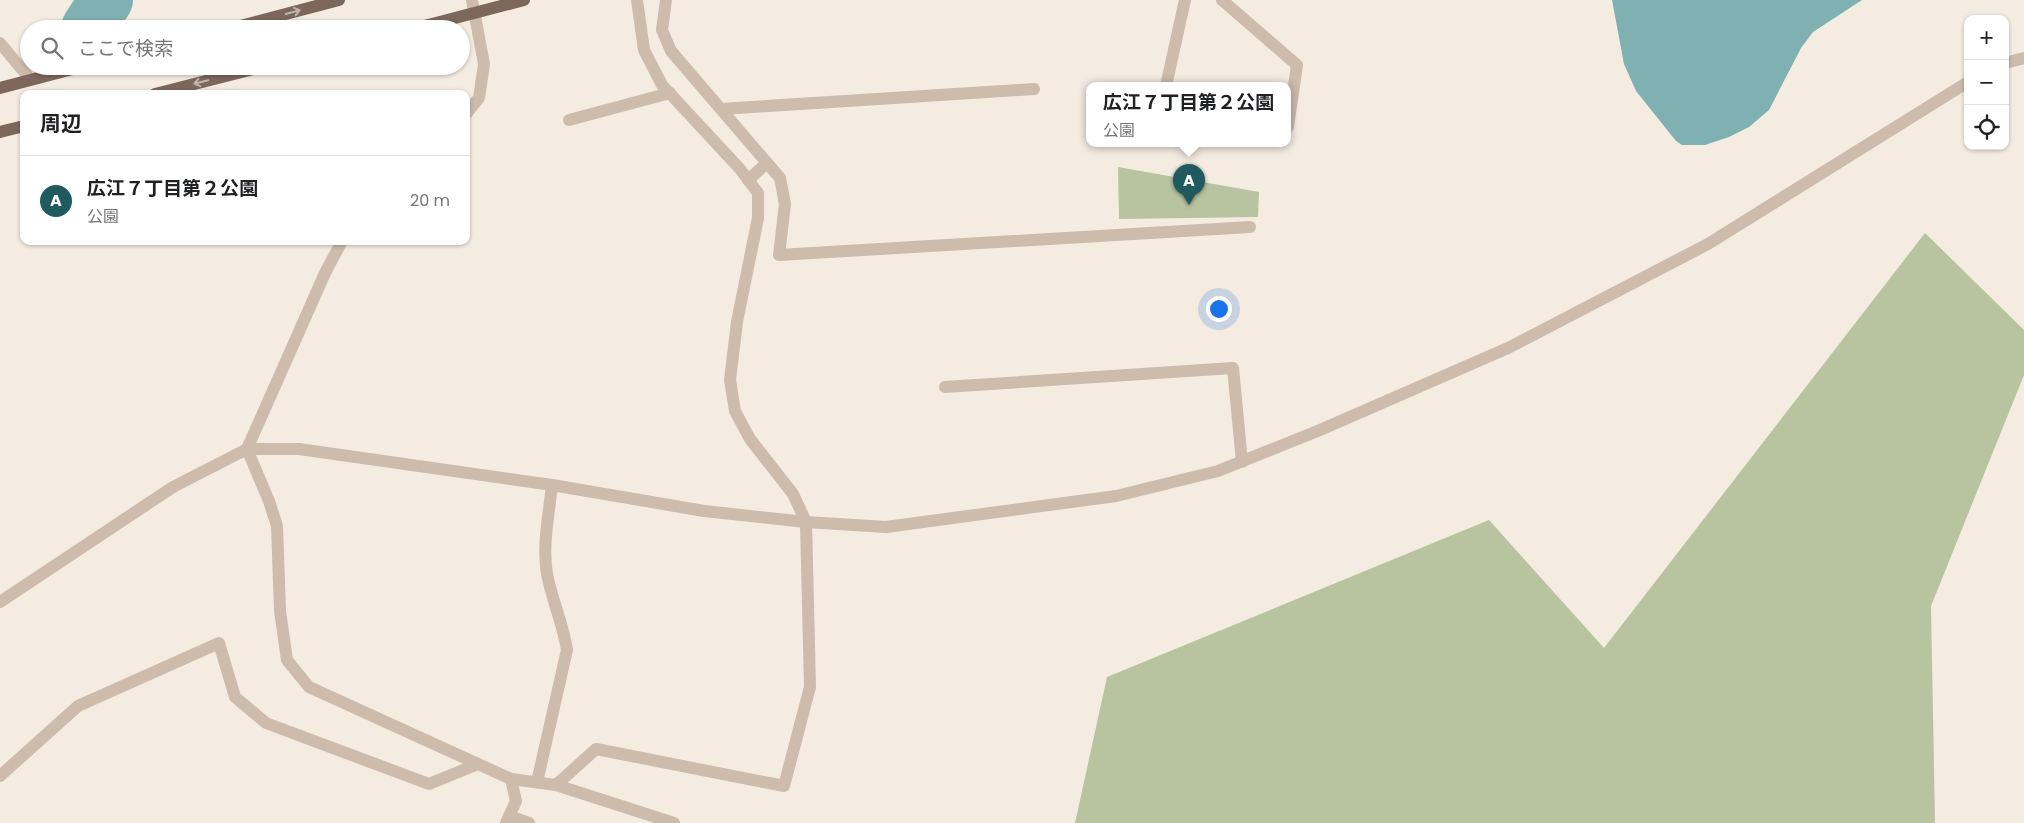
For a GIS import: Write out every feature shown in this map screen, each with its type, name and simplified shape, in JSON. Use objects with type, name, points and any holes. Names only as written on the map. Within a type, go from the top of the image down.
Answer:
[{"type":"main road","points":[[263,20],[339,0]]},
{"type":"main road","points":[[448,20],[524,0]]},
{"type":"main road","points":[[0,88],[47,75]]},
{"type":"main road","points":[[171,90],[230,75]]},
{"type":"main road","points":[[0,132],[20,127]]},
{"type":"street","points":[[470,109],[479,98],[484,64],[472,0]]},
{"type":"street","points":[[556,785],[596,749],[784,786],[810,687],[806,522],[793,494],[750,439],[735,411],[730,380],[736,322],[758,218],[758,194],[748,180],[662,85],[644,50],[637,0]]},
{"type":"street","points":[[666,0],[662,30],[671,51],[780,178],[785,204],[780,255],[1250,227]]},
{"type":"street","points":[[1167,82],[1185,0]]},
{"type":"street","points":[[1222,0],[1297,65],[1291,106]]},
{"type":"street","points":[[0,43],[20,67]]},
{"type":"street","points":[[2009,62],[2024,58]]},
{"type":"street","points":[[27,75],[30,79]]},
{"type":"street","points":[[0,602],[173,487],[247,449],[299,449],[552,485],[704,510],[806,522],[886,527],[1116,496],[1218,472],[1508,348],[1699,248],[1964,84]]},
{"type":"street","points":[[720,109],[1034,89]]},
{"type":"street","points":[[570,120],[670,93]]},
{"type":"street","points":[[748,180],[767,163]]},
{"type":"street","points":[[340,245],[325,273],[247,449],[269,501],[277,526],[280,612],[287,660],[309,687],[510,779],[556,785],[674,823]]},
{"type":"street","points":[[945,387],[1233,368],[1242,462]]},
{"type":"street","points":[[537,782],[567,650],[564,630],[547,574],[545,550],[552,485]]},
{"type":"street","points":[[0,776],[78,706],[219,643],[235,696],[266,723],[429,784],[478,764]]},
{"type":"street","points":[[510,779],[516,801],[508,819],[529,823]]},
{"type":"green space","points":[[1118,167],[1259,192],[1258,217],[1119,219]]},
{"type":"green space","points":[[1925,233],[2024,330],[2024,375],[1931,606],[1935,823],[1075,823],[1107,677],[1489,520],[1604,648]]},
{"type":"water","points":[[1612,0],[1862,0],[1813,32],[1801,48],[1769,110],[1749,127],[1729,137],[1705,145],[1682,145],[1676,141],[1636,91],[1624,64]]},
{"type":"waterway","points":[[93,20],[106,0]]},
{"type":"place","name":"広江７丁目第２公園","points":[[1189,205]]}]
